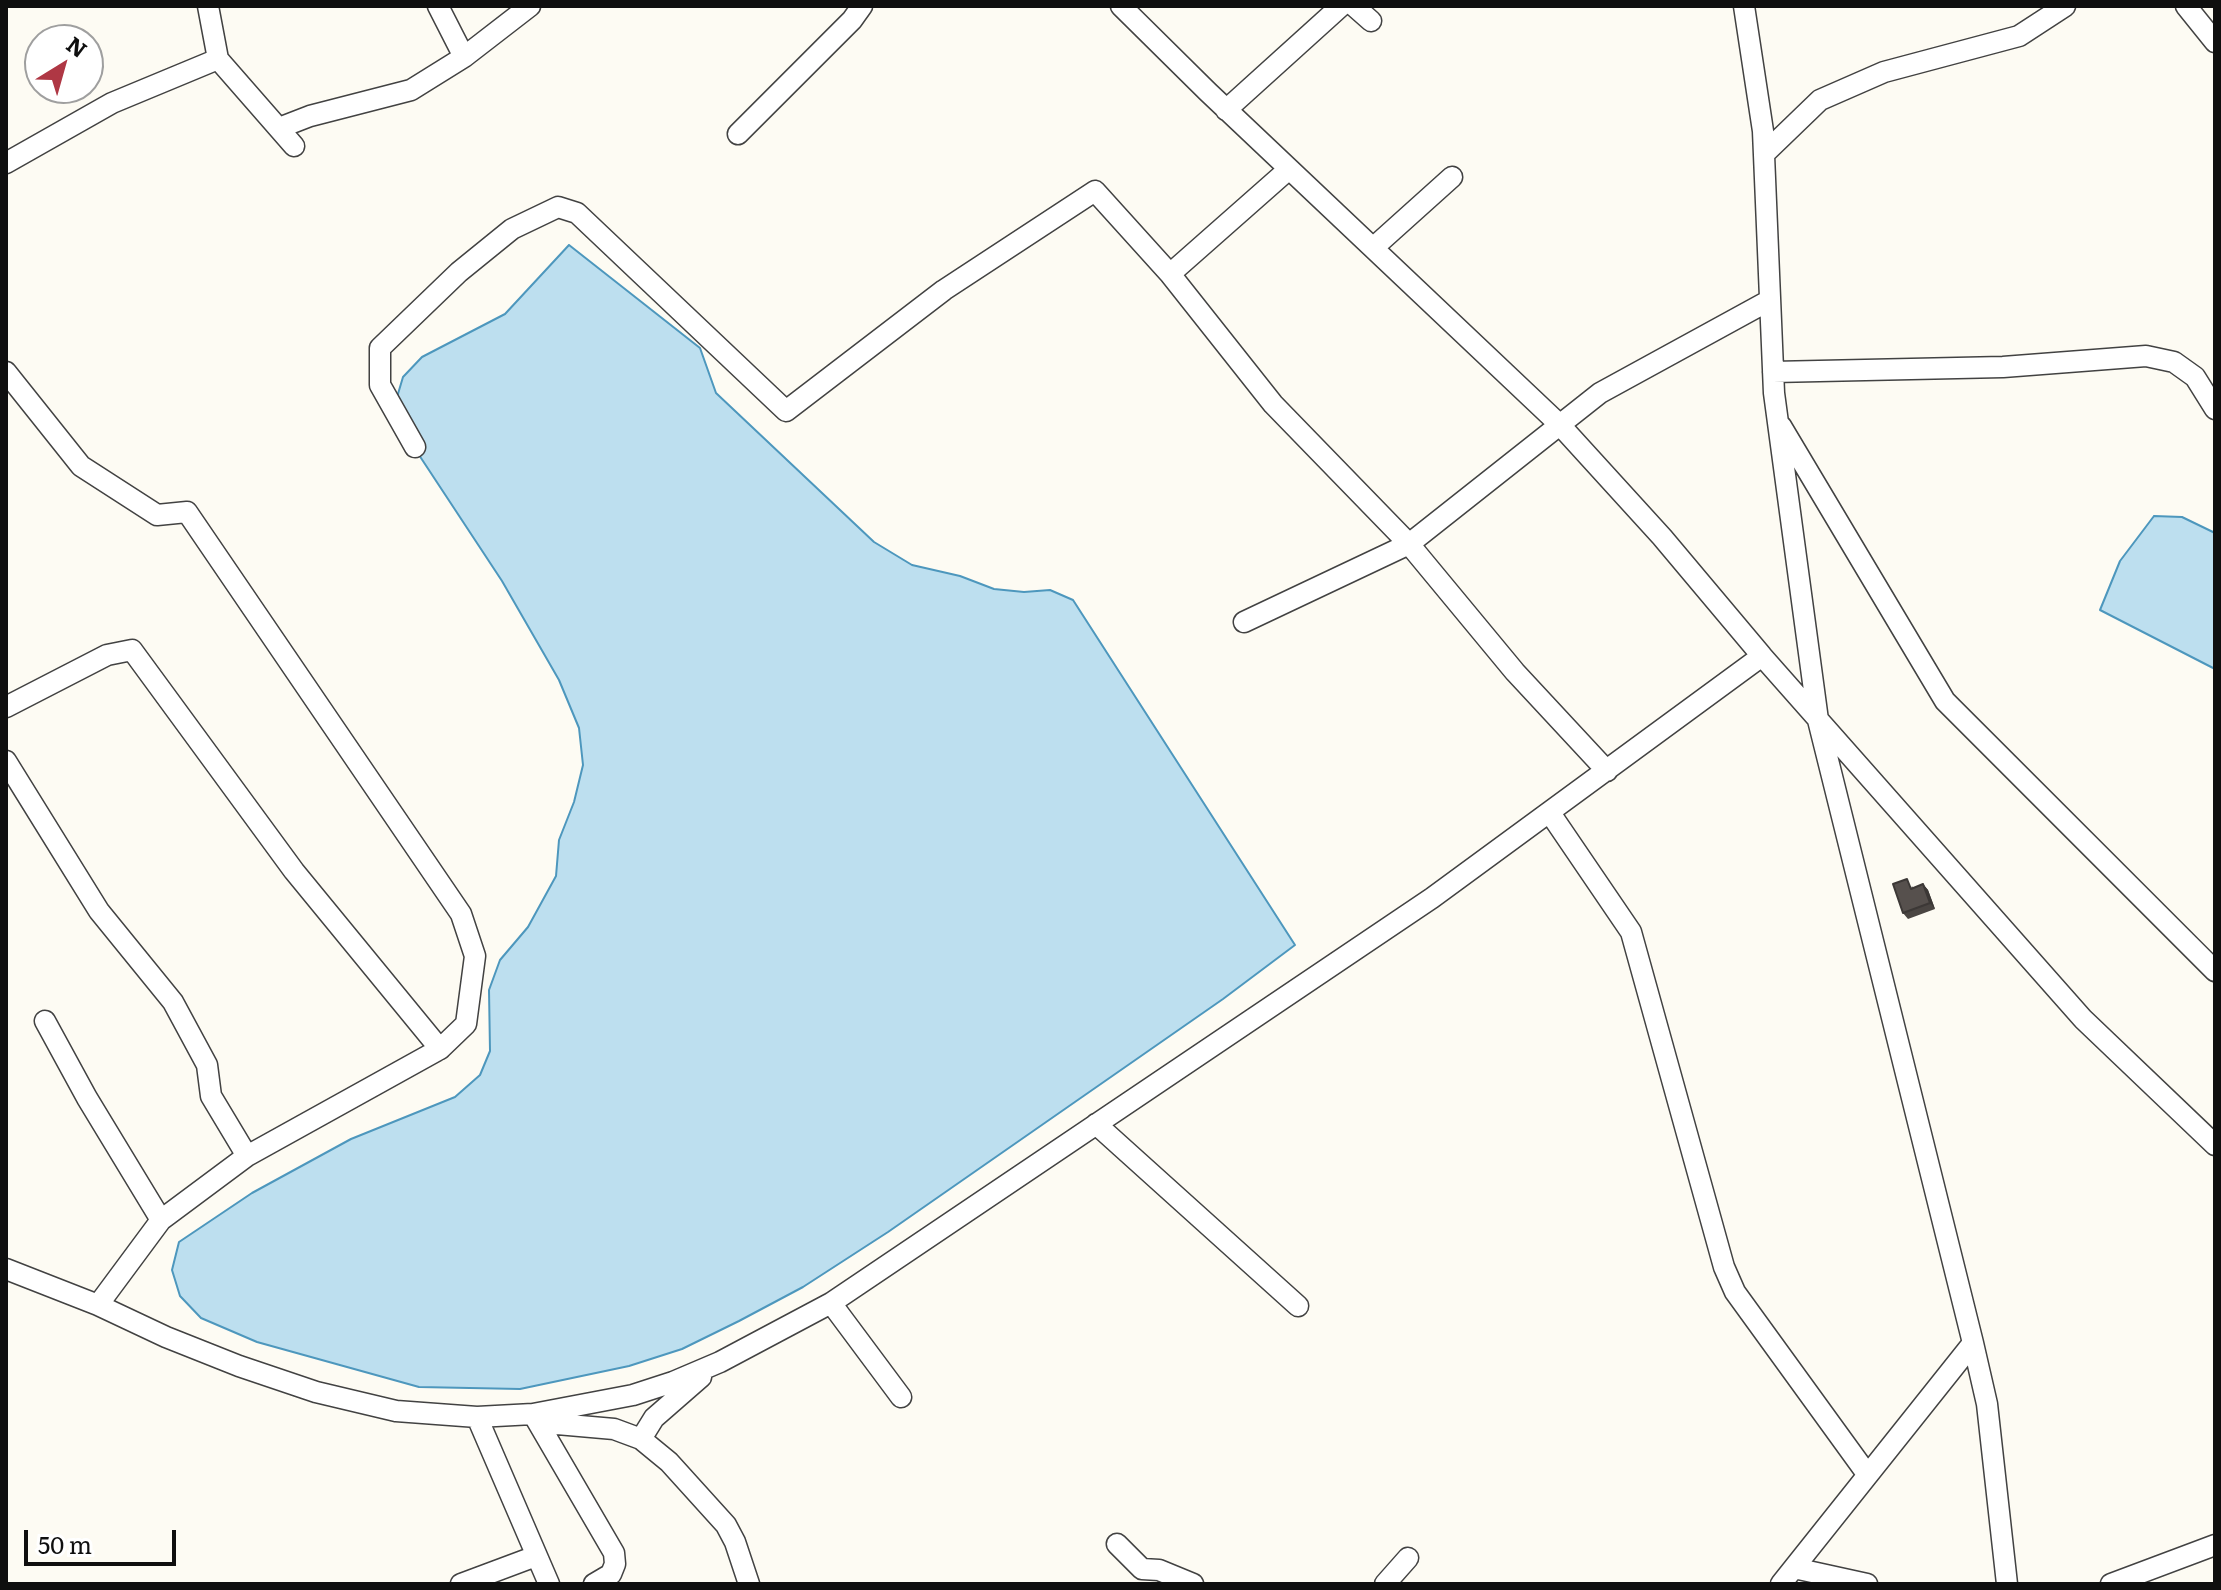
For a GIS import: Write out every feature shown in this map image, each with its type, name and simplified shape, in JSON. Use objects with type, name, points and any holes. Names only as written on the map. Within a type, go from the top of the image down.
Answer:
[{"type":"street","points":[[208,6],[218,59],[294,146]]},
{"type":"street","points":[[438,6],[464,57]]},
{"type":"street","points":[[279,128],[310,116],[411,90],[464,57],[530,6]]},
{"type":"street","points":[[738,134],[852,20],[862,6]]},
{"type":"street","points":[[1121,6],[1226,110],[1560,425],[1662,537],[1762,656],[2083,1019],[2215,1145]]},
{"type":"street","points":[[1226,110],[1341,6]]},
{"type":"street","points":[[1354,6],[1371,21]]},
{"type":"street","points":[[1744,6],[1763,131],[1777,419],[1818,720],[1987,1404],[2007,1584]]},
{"type":"street","points":[[1764,154],[1820,100],[1884,72],[2019,36],[2065,6]]},
{"type":"street","points":[[2186,6],[2215,42]]},
{"type":"street","points":[[6,163],[112,103],[218,59]]},
{"type":"street","points":[[1170,274],[1289,169]]},
{"type":"street","points":[[1373,248],[1452,177]]},
{"type":"street","points":[[415,447],[380,385],[380,348],[459,272],[512,229],[558,207],[577,213],[786,411],[944,290],[1095,191],[1170,274],[1273,404],[1409,544],[1515,672],[1607,771]]},
{"type":"street","points":[[1244,622],[1409,544],[1600,393],[1770,300]]},
{"type":"street","points":[[1773,372],[2003,367],[2146,356],[2174,362],[2195,377],[2215,409]]},
{"type":"street","points":[[6,372],[81,466],[157,515],[187,512],[461,914],[475,956],[466,1024],[440,1049],[247,1156],[161,1220],[98,1305]]},
{"type":"street","points":[[1777,419],[1945,701],[2215,971]]},
{"type":"street","points":[[6,707],[107,655],[132,650],[294,871],[440,1049]]},
{"type":"street","points":[[6,1269],[98,1305],[210,1355],[316,1392],[396,1411],[477,1417],[533,1414],[633,1395],[720,1362],[831,1303],[1420,906],[1762,656]]},
{"type":"street","points":[[6,761],[99,911],[173,1002],[207,1065],[211,1096],[247,1156]]},
{"type":"street","points":[[1550,813],[1631,932],[1724,1267],[1735,1292],[1867,1474]]},
{"type":"street","points":[[45,1021],[87,1098],[161,1220]]},
{"type":"street","points":[[1096,1124],[1298,1306]]},
{"type":"street","points":[[831,1303],[901,1397]]},
{"type":"street","points":[[1788,1576],[1973,1343]]},
{"type":"street","points":[[641,1439],[664,1409],[720,1362]]},
{"type":"street","points":[[533,1414],[557,1424],[614,1429],[641,1439],[669,1462],[726,1525],[749,1584]]},
{"type":"street","points":[[533,1414],[614,1553],[615,1564],[611,1574],[594,1584]]},
{"type":"street","points":[[477,1417],[549,1584]]},
{"type":"street","points":[[1117,1544],[1142,1569],[1159,1570],[1193,1584]]},
{"type":"street","points":[[2111,1584],[2215,1545]]},
{"type":"street","points":[[461,1584],[536,1556]]},
{"type":"street","points":[[1385,1584],[1408,1558]]},
{"type":"street","points":[[1788,1576],[1867,1584]]},
{"type":"water","points":[[569,245],[700,348],[716,393],[874,542],[912,565],[960,576],[994,589],[1024,592],[1050,590],[1073,600],[1295,945],[1223,999],[888,1232],[803,1287],[739,1321],[682,1349],[629,1366],[520,1389],[419,1387],[257,1342],[201,1318],[180,1296],[172,1270],[179,1242],[252,1193],[351,1139],[455,1097],[480,1075],[490,1051],[489,990],[500,960],[528,927],[556,876],[559,840],[574,802],[583,765],[579,728],[559,680],[502,581],[392,414],[403,377],[422,357],[505,314]]},
{"type":"water","points":[[2154,516],[2182,517],[2215,533],[2215,669],[2100,610],[2120,561]]},
{"type":"building","points":[[1907,879],[1911,889],[1923,884],[1930,903],[1903,913],[1893,884]]}]
